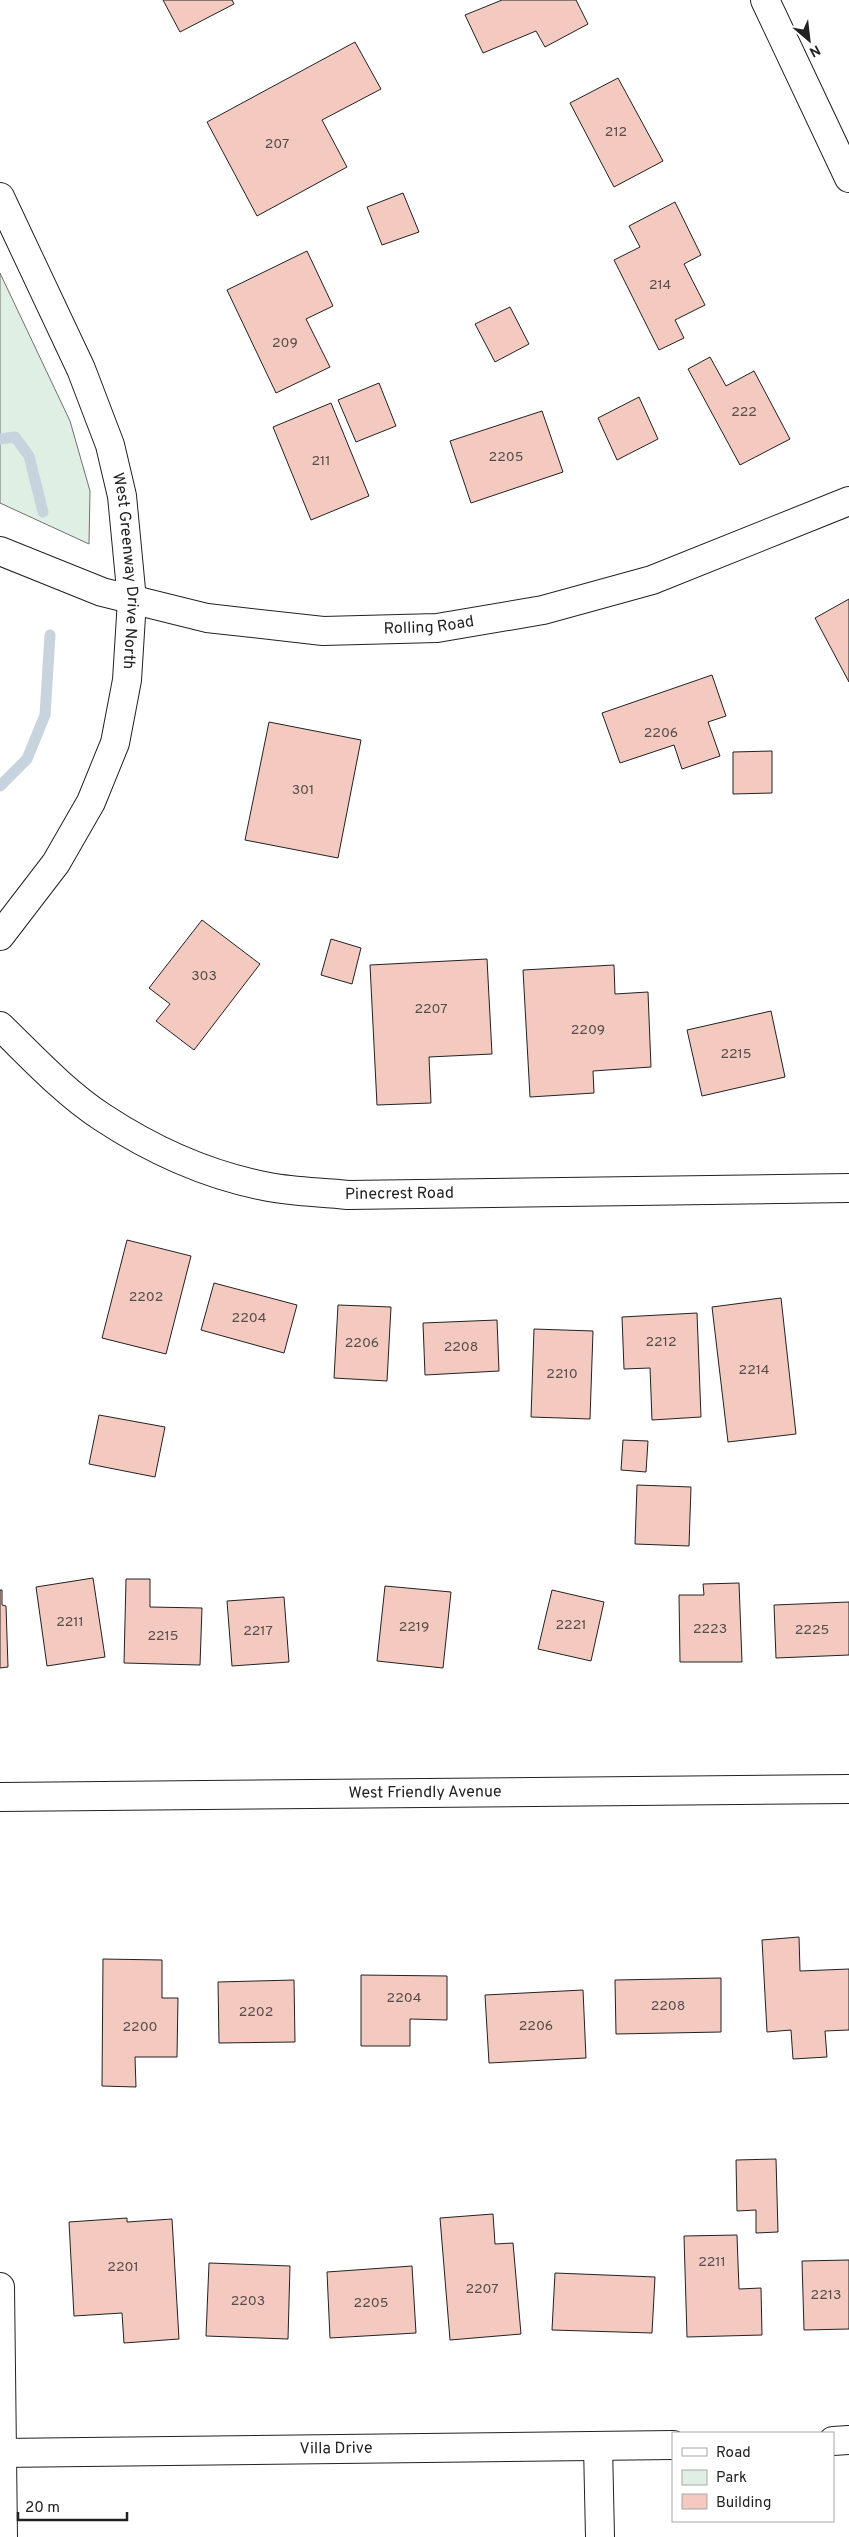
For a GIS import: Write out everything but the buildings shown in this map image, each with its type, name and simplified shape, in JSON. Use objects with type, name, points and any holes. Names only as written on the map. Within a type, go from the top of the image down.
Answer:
[{"type":"street","points":[[765,0],[849,178]]},
{"type":"street","name":"West Greenway Drive North","points":[[0,197],[81,369],[110,445],[122,496],[132,600],[127,680],[115,743],[90,802],[56,864],[0,936]]},
{"type":"street","name":"Rolling Road","points":[[0,551],[102,592],[207,618],[323,630],[437,628],[543,610],[652,580],[849,501]]},
{"type":"street","name":"Pinecrest Road","points":[[0,1026],[56,1080],[101,1116],[158,1149],[213,1172],[270,1187],[348,1195],[849,1188]]},
{"type":"street","name":"West Friendly Avenue","points":[[0,1797],[849,1789]]},
{"type":"street","points":[[0,2287],[3,2537]]},
{"type":"street","points":[[834,2441],[849,2440]]},
{"type":"street","name":"Villa Drive","points":[[2,2453],[672,2445]]},
{"type":"street","points":[[598,2446],[600,2537]]},
{"type":"green space","points":[[0,273],[70,421],[90,491],[89,544],[0,503]]},
{"type":"waterway","points":[[0,439],[15,437],[29,456],[43,512]]},
{"type":"waterway","points":[[0,786],[27,759],[45,715],[50,635]]}]
